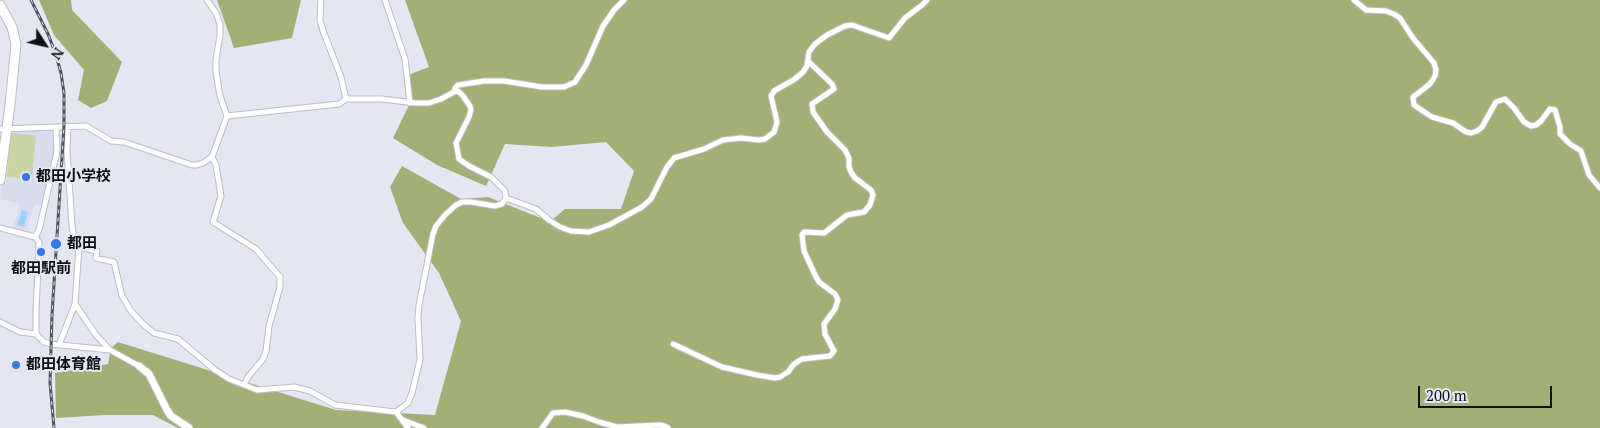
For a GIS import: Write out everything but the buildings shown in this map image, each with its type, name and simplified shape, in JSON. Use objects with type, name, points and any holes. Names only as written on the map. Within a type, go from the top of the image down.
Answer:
[{"type":"highway","points":[[0,5],[12,27],[16,44],[3,129],[0,180]]},
{"type":"street","points":[[3,129],[86,126],[111,141],[124,142],[192,165],[203,163],[212,157],[227,116],[220,96],[216,72],[220,24],[216,13],[207,0]]},
{"type":"street","points":[[321,0],[321,25],[341,77],[346,99]]},
{"type":"street","points":[[385,0],[406,59],[410,102]]},
{"type":"street","points":[[227,116],[339,104],[346,99],[382,99],[429,103],[436,102],[454,92],[458,85],[484,81],[504,81],[542,87],[564,87],[575,82],[586,65],[603,26],[624,0]]},
{"type":"street","points":[[506,198],[536,209],[560,227],[571,231],[589,232],[609,225],[642,207],[651,199],[667,167],[674,158],[704,149],[723,140],[741,138],[759,140],[765,139],[774,132],[777,122],[771,96],[774,91],[795,80],[804,72],[809,52],[815,44],[826,36],[848,25],[889,38],[905,18],[927,0]]},
{"type":"street","points":[[1354,0],[1366,10],[1386,11],[1400,18],[1413,38],[1434,63],[1435,76],[1430,84],[1413,97],[1414,105],[1432,117],[1454,123],[1466,132],[1471,133],[1482,127],[1496,102],[1505,99],[1524,122],[1531,126],[1541,121],[1550,110],[1555,110],[1558,116],[1560,134],[1570,144],[1582,151],[1589,175],[1600,188]]},
{"type":"street","points":[[673,344],[722,367],[775,378],[788,372],[794,364],[802,359],[830,356],[834,351],[825,334],[824,327],[838,304],[838,300],[835,294],[819,282],[816,277],[804,251],[801,240],[802,233],[824,234],[846,215],[864,212],[870,205],[873,195],[870,190],[855,178],[849,167],[849,158],[845,150],[827,132],[813,112],[812,104],[834,89],[832,84],[808,61]]},
{"type":"street","points":[[396,412],[408,403],[420,360],[419,305],[436,226],[445,215],[462,202],[495,206],[502,204],[506,198],[505,191],[491,177],[459,159],[456,143],[471,110],[463,96],[458,92],[454,92]]},
{"type":"street","points":[[59,345],[75,304],[79,247],[74,239],[72,225],[67,151],[68,126]]},
{"type":"street","points":[[35,236],[39,230],[57,151],[56,128]]},
{"type":"street","points":[[212,157],[216,165],[221,196],[213,222],[256,249],[280,277],[280,287],[266,351],[263,359],[244,385]]},
{"type":"street","points":[[0,228],[35,236],[39,242],[36,334]]},
{"type":"street","points":[[79,247],[97,251],[96,258],[114,262],[122,296],[131,311],[143,324],[154,333],[178,339],[215,370],[229,379],[257,390],[294,387],[310,391],[334,405],[396,412],[408,428]]},
{"type":"street","points":[[75,304],[96,335],[110,350],[140,366],[149,374],[166,410],[171,416],[189,428]]},
{"type":"street","points":[[0,322],[20,332],[36,334],[44,342],[110,350]]},
{"type":"street","points":[[542,428],[553,414],[565,412],[617,427],[660,425],[668,428]]},
{"type":"street","points":[[403,420],[424,428]]},
{"type":"shaded area","name":"都田小学校","points":[[54,130],[54,156],[42,205],[34,205],[27,230],[13,228],[20,204],[0,199],[9,131]]},
{"type":"green space","points":[[39,0],[71,0],[72,10],[122,62],[107,101],[91,108],[78,100],[84,70],[54,35]]},
{"type":"green space","points":[[217,0],[301,0],[292,38],[234,48]]},
{"type":"green space","points":[[405,0],[1600,0],[1600,428],[178,428],[153,415],[56,418],[55,373],[108,364],[111,348],[118,342],[336,410],[435,415],[461,321],[439,273],[403,223],[390,187],[402,166],[461,199],[488,197],[538,217],[552,220],[565,209],[621,209],[634,171],[606,142],[552,147],[505,144],[486,186],[437,165],[393,138],[412,99],[408,75],[429,67]]},
{"type":"green space","points":[[11,133],[36,136],[32,179],[7,177]]},
{"type":"water","points":[[22,210],[28,212],[24,227],[17,225]]},
{"type":"railway","points":[[31,0],[55,52],[64,93],[64,126],[52,315],[50,383],[54,428]]},
{"type":"place","name":"都田小学校","points":[[26,177]]},
{"type":"place","name":"都田","points":[[56,244]]},
{"type":"place","name":"都田駅前","points":[[41,252]]},
{"type":"place","name":"都田体育館","points":[[16,365]]}]
